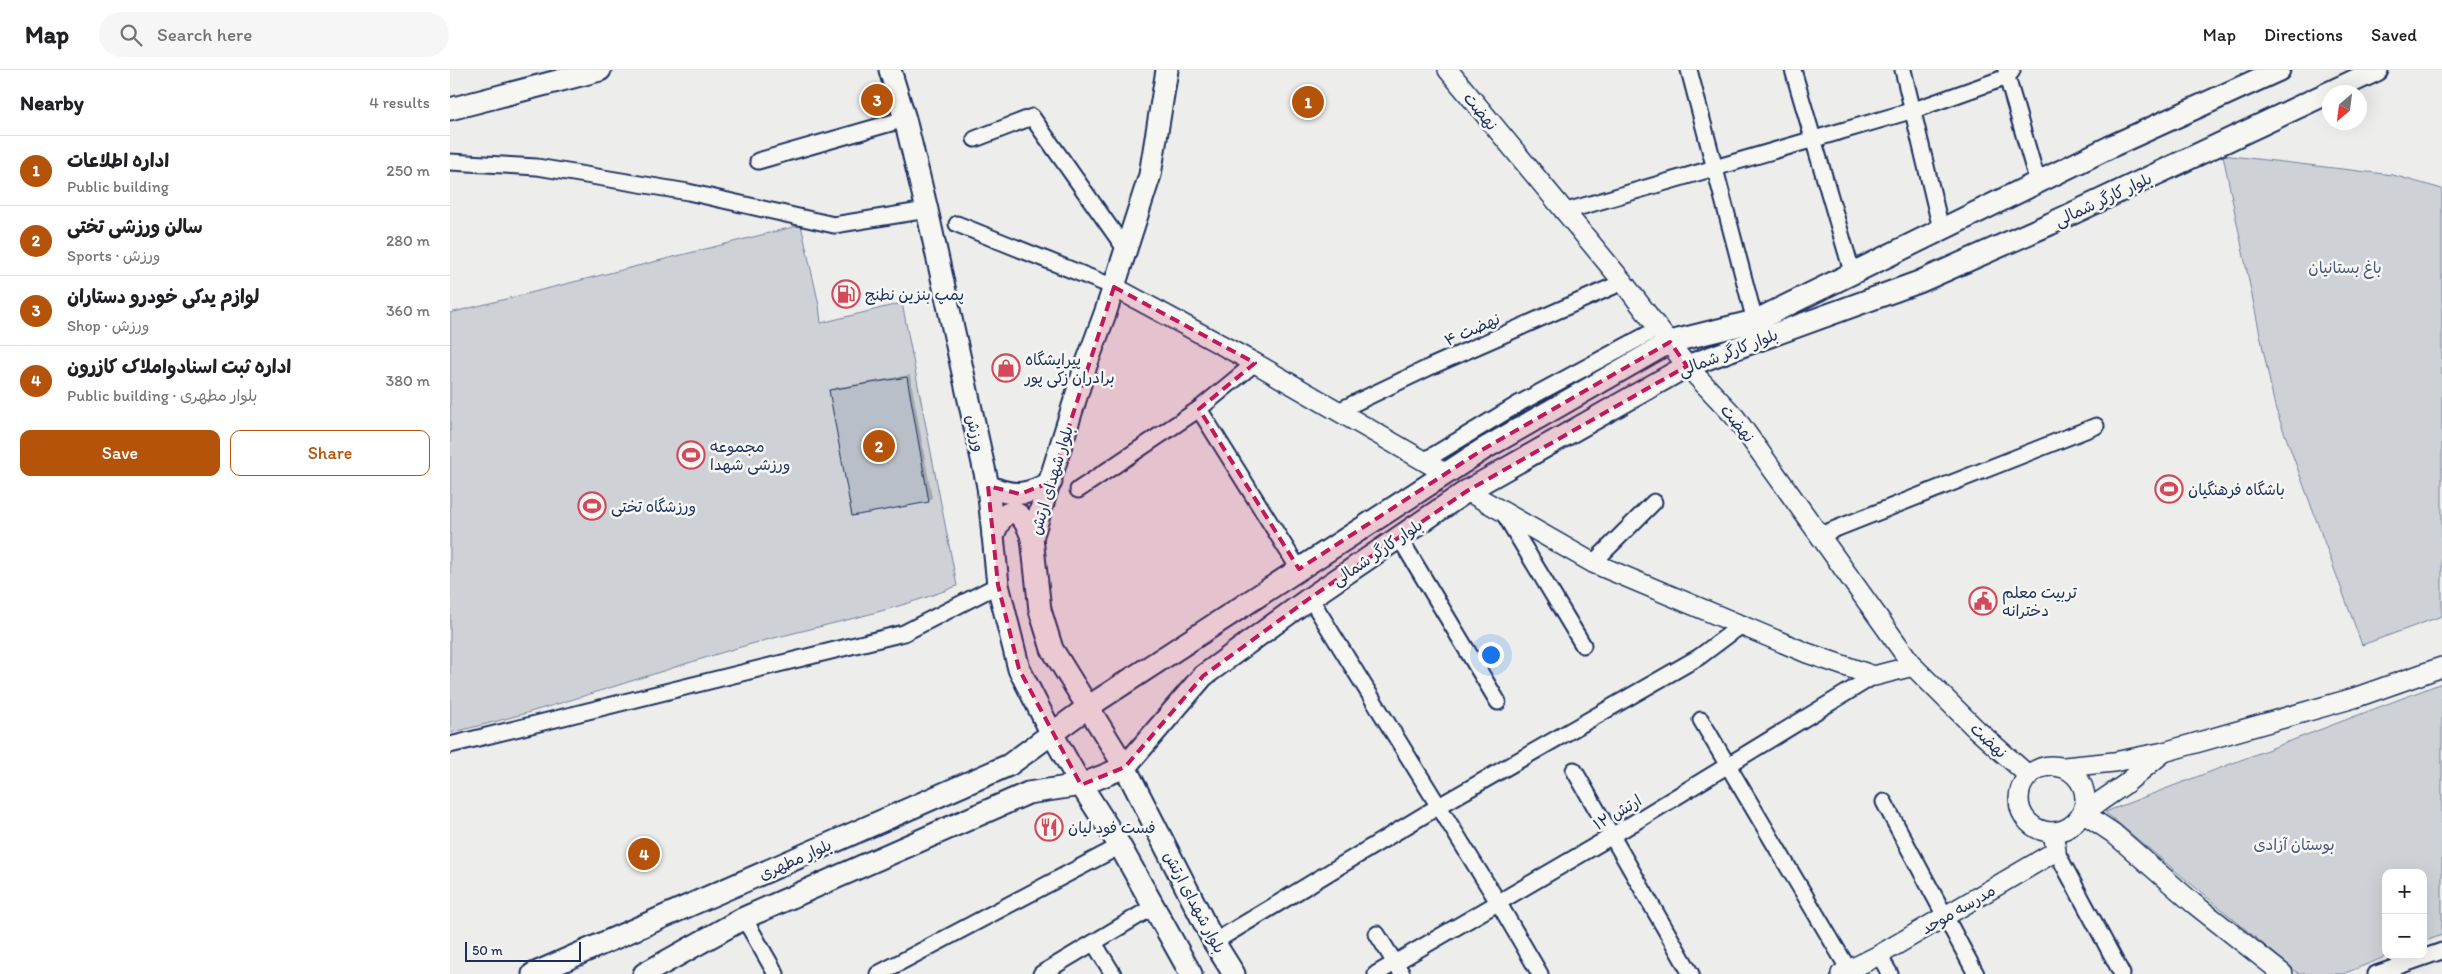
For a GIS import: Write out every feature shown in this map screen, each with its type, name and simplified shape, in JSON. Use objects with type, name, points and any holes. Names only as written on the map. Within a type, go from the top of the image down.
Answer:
[{"type":"main road","points":[[450,109],[600,70]]},
{"type":"main road","name":"ورزش","points":[[890,70],[905,119],[927,210],[988,486],[998,585],[1019,669],[1081,785]]},
{"type":"main road","name":"بلوار شهدای ارتش","points":[[1167,70],[1150,175],[1114,287],[1085,368],[1032,538],[1040,610],[1052,649],[1125,767],[1214,942],[1234,974]]},
{"type":"main road","name":"بلوار کارگر شمالی","points":[[1088,707],[1446,473],[1664,335],[1755,321],[1853,275],[1941,228],[2114,145],[2279,70]]},
{"type":"main road","name":"بلوار کارگر شمالی","points":[[1125,767],[1203,676],[1310,598],[1467,492],[1687,366],[1919,282],[2050,224],[2377,70]]},
{"type":"main road","points":[[988,486],[1004,492],[1020,494],[1036,491],[1051,482]]},
{"type":"main road","points":[[994,535],[1003,517],[1008,513],[1016,514],[1028,524],[1032,538]]},
{"type":"main road","name":"بلوار مطهری","points":[[533,974],[1009,765],[1051,732],[1088,707]]},
{"type":"main road","name":"بلوار مطهری","points":[[644,974],[744,918],[1028,793],[1081,785],[1125,767]]},
{"type":"main road","points":[[1081,785],[1120,846],[1191,974]]},
{"type":"street","name":"نهضت","points":[[1448,70],[1622,282],[1687,366],[1736,417],[1913,666],[1976,729],[2028,776]]},
{"type":"street","points":[[1689,70],[1755,321]]},
{"type":"street","points":[[1793,70],[1853,275]]},
{"type":"street","points":[[1904,70],[1941,228]]},
{"type":"street","points":[[1563,212],[1914,110],[2008,72],[2038,183]]},
{"type":"street","points":[[974,139],[1032,117],[1126,250]]},
{"type":"street","points":[[758,161],[905,119]]},
{"type":"street","points":[[450,162],[537,167],[688,192],[834,225],[927,210]]},
{"type":"street","points":[[957,224],[1114,287],[1255,363],[1446,473]]},
{"type":"street","name":"نهضت ۴","points":[[1338,411],[1432,366],[1622,282]]},
{"type":"street","points":[[1424,461],[1520,403],[1664,335]]},
{"type":"street","points":[[1078,490],[1200,409],[1255,363]]},
{"type":"street","points":[[1200,409],[1299,569]]},
{"type":"street","points":[[1820,535],[2096,426]]},
{"type":"street","points":[[1467,492],[1593,563],[1743,624],[1807,653],[1874,676],[1913,666]]},
{"type":"street","points":[[1593,563],[1654,502]]},
{"type":"street","points":[[1503,512],[1583,645]]},
{"type":"street","points":[[1399,537],[1498,702]]},
{"type":"street","points":[[450,744],[904,634],[998,585]]},
{"type":"street","points":[[1310,598],[1498,902],[1540,974]]},
{"type":"street","points":[[1214,942],[1439,806],[1699,657],[1743,624]]},
{"type":"street","points":[[2064,768],[2114,762],[2164,752],[2354,698],[2442,667]]},
{"type":"street","name":"ارتش ۱۲","points":[[1376,974],[1398,968],[1498,902],[1612,836],[1874,676]]},
{"type":"street","points":[[1701,720],[1728,764],[1845,972]]},
{"type":"street","points":[[2083,813],[2086,803],[2082,783],[2076,774],[2064,768],[2051,765],[2038,768],[2028,776],[2020,789],[2019,804],[2026,819],[2038,829],[2053,832],[2070,826],[2083,813],[2124,785],[2164,752]]},
{"type":"street","points":[[1574,770],[1691,974]]},
{"type":"street","points":[[1884,802],[1976,974]]},
{"type":"street","points":[[2083,813],[2113,833],[2192,903],[2283,974]]},
{"type":"street","points":[[2053,832],[2056,851],[2122,974]]},
{"type":"street","points":[[878,974],[1120,846]]},
{"type":"street","name":"مدرسه موحد","points":[[1845,972],[1879,955],[2056,851]]},
{"type":"street","points":[[1041,974],[1153,907]]},
{"type":"street","points":[[744,918],[776,974]]},
{"type":"street","points":[[1377,934],[1398,968]]},
{"type":"street","points":[[1094,942],[1113,974]]},
{"type":"street","points":[[2376,974],[2442,951]]},
{"type":"street","points":[[1879,955],[1890,974]]},
{"type":"highlighted area","points":[[1114,287],[1255,363],[1199,409],[1299,569],[1482,450],[1670,342],[1687,366],[1467,491],[1310,598],[1203,676],[1125,767],[1081,785],[1019,669],[998,585],[988,486],[1020,494],[1051,482]]},
{"type":"green space","name":"باغ بستانیان","points":[[2223,155],[2393,175],[2442,189],[2442,616],[2362,645],[2275,407]]},
{"type":"green space","name":"مجموعه ورزشی شهدا","points":[[801,225],[819,305],[821,323],[902,303],[957,586],[900,606],[727,651],[555,705],[450,733],[450,313]]},
{"type":"green space","name":"بوستان آزادی","points":[[2442,683],[2442,935],[2427,941],[2427,869],[2382,869],[2382,958],[2343,974],[2299,974],[2105,812]]},
{"type":"building","points":[[907,377],[929,502],[852,516],[829,390]]},
{"type":"place","name":"لوازم یدکی خودرو دستاران","points":[[877,100]]},
{"type":"place","name":"اداره اطلاعات","points":[[1308,102]]},
{"type":"place","name":"پمپ بنزین نطنج","points":[[846,294]]},
{"type":"place","name":"پیرایشگاه برادران زکی پور","points":[[1006,368]]},
{"type":"place","name":"سالن ورزشی تختی","points":[[879,446]]},
{"type":"place","name":"مجموعه ورزشی شهدا","points":[[691,455]]},
{"type":"place","name":"باشگاه فرهنگیان","points":[[2169,489]]},
{"type":"place","name":"ورزشگاه تختی","points":[[592,506]]},
{"type":"place","name":"تربیت معلم دخترانه","points":[[1983,601]]},
{"type":"place","name":"فست فود لیان","points":[[1049,827]]},
{"type":"place","name":"اداره ثبت اسنادواملاک کازرون","points":[[644,854]]}]
